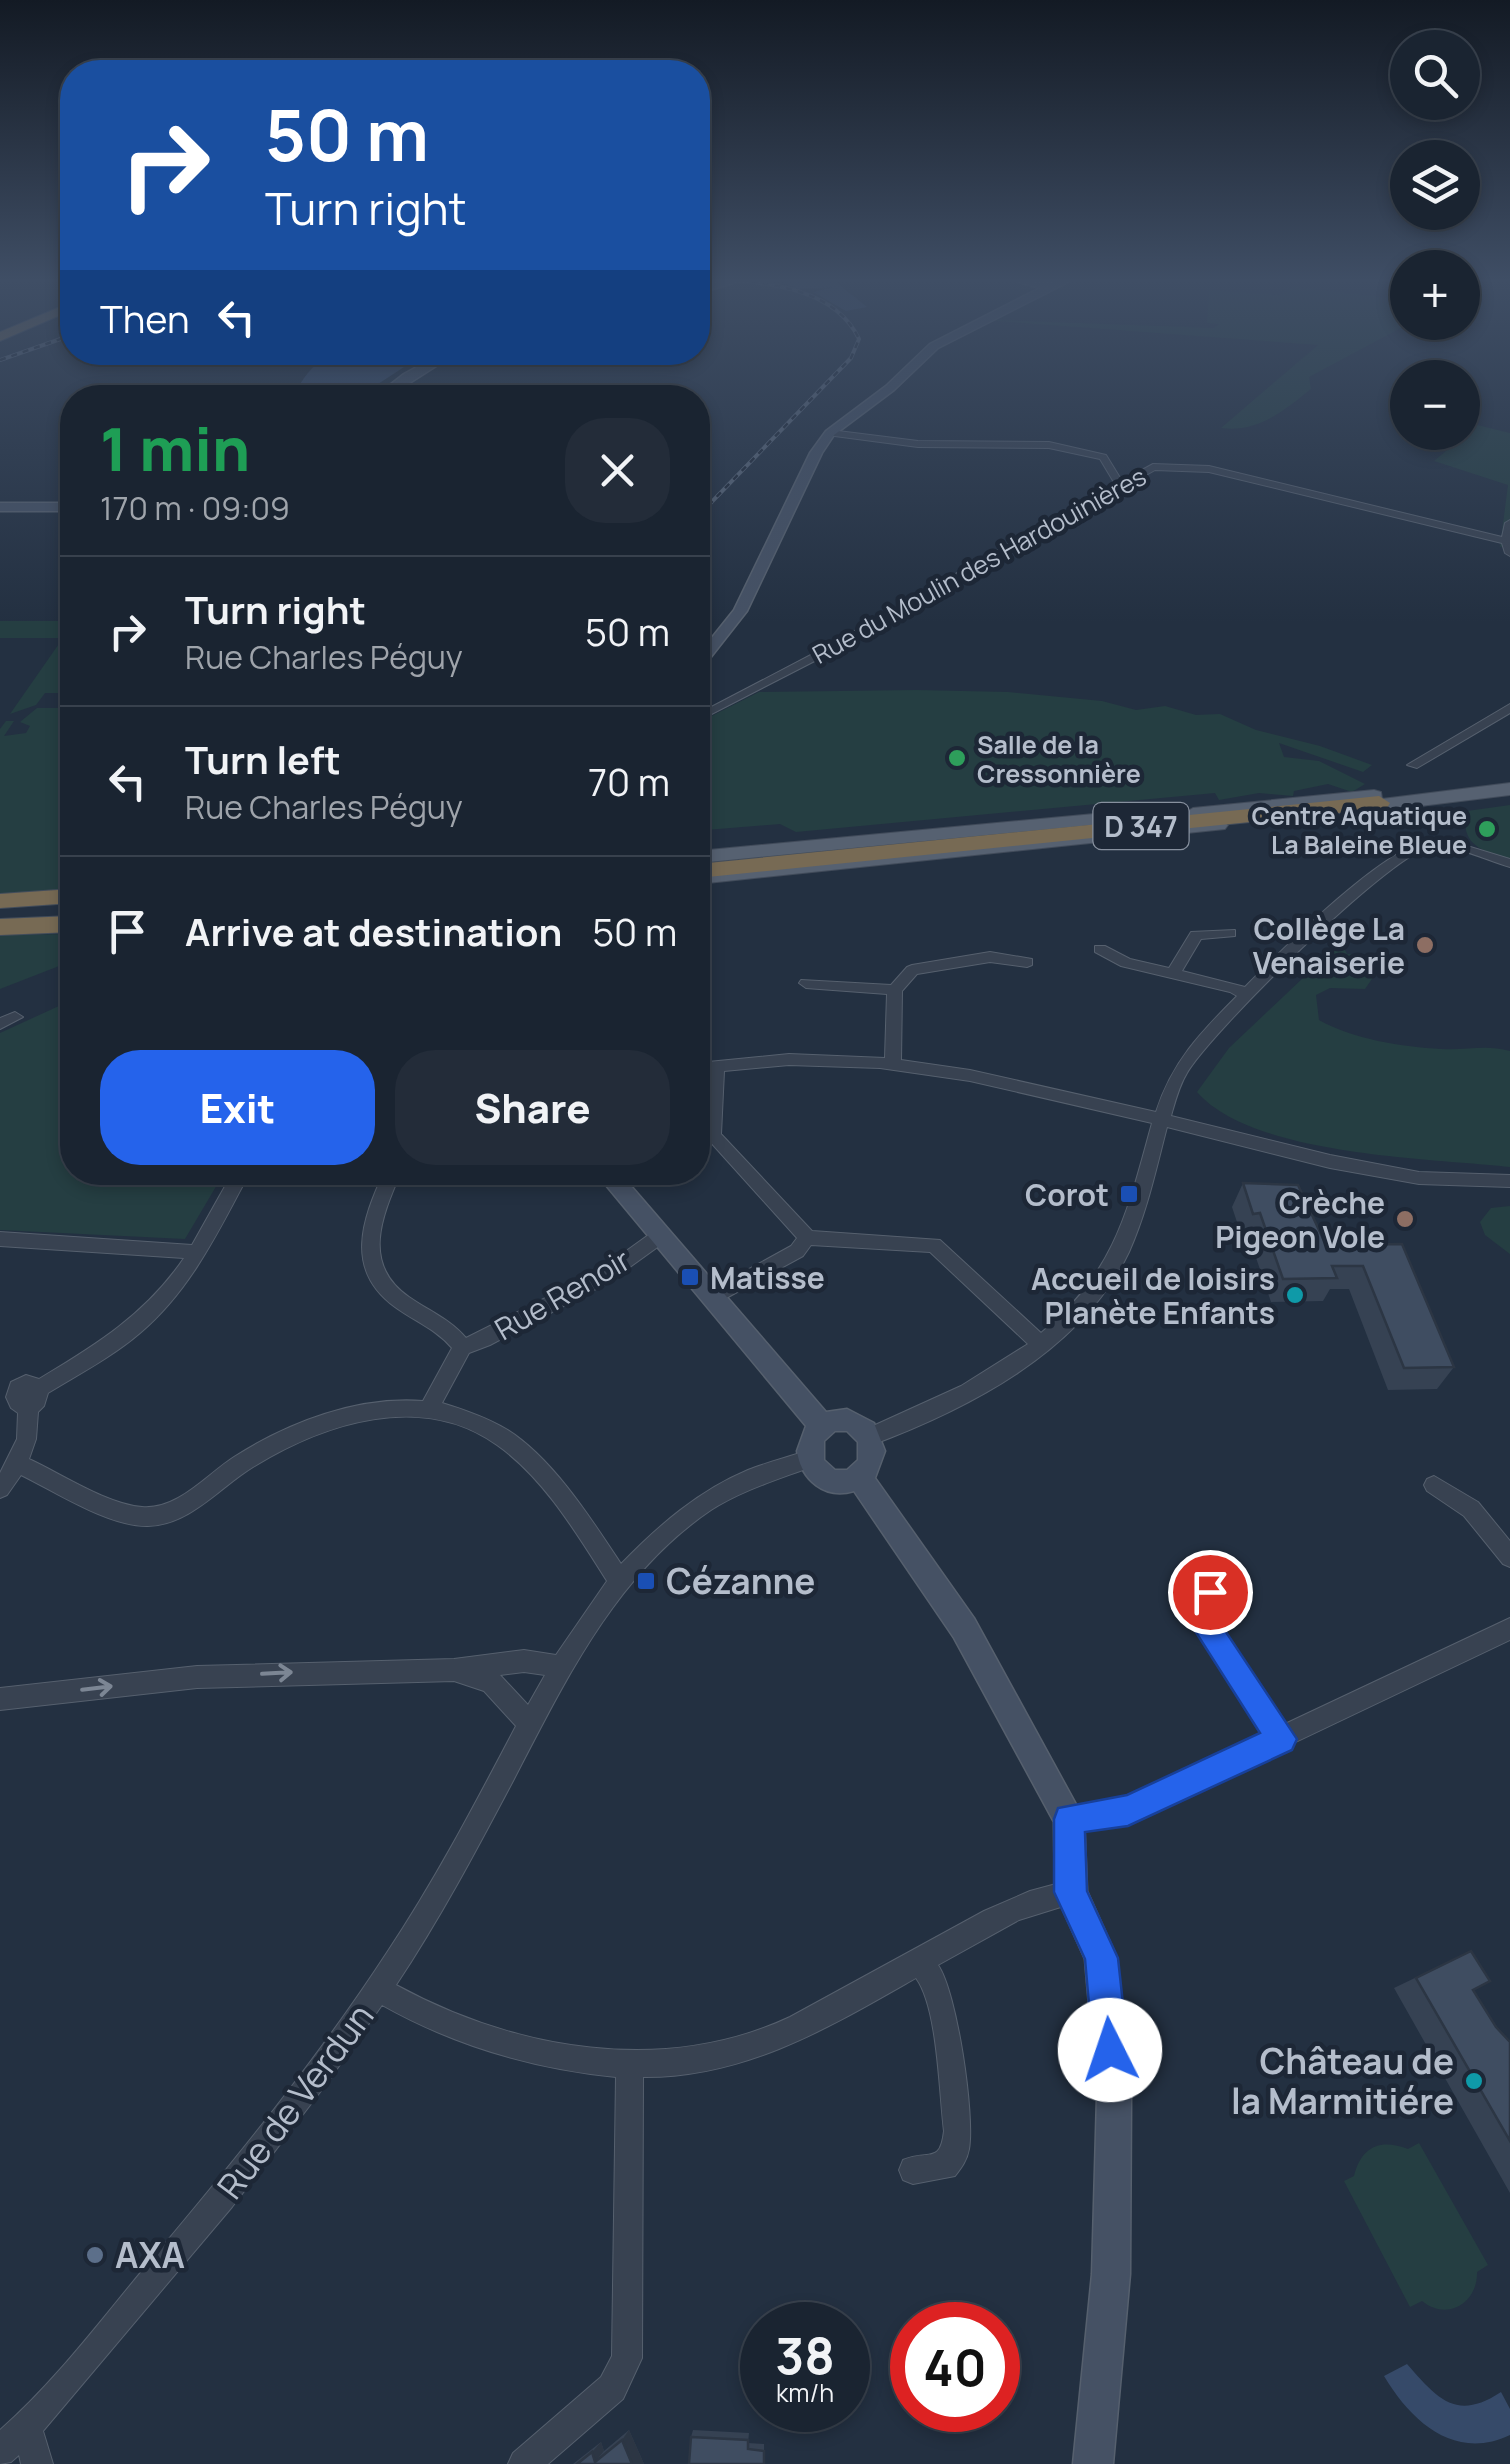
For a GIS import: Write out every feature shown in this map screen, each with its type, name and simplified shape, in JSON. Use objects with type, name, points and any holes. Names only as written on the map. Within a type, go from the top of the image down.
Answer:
[{"type":"highway","name":"D 347","points":[[710,863],[1379,803]]},
{"type":"highway","name":"D 347","points":[[710,863],[1149,819]]},
{"type":"highway","points":[[0,903],[60,897]]},
{"type":"highway","points":[[0,903],[60,909]]},
{"type":"highway","points":[[0,920],[60,912]]},
{"type":"highway","points":[[0,920],[60,923]]},
{"type":"main road","points":[[710,877],[1135,834],[1510,787]]},
{"type":"main road","name":"D 347","points":[[1149,819],[1510,787]]},
{"type":"street","points":[[710,649],[740,610],[816,452],[830,433],[883,393]]},
{"type":"street","points":[[830,433],[918,444],[993,441],[1049,446],[1103,457],[1119,483]]},
{"type":"street","name":"Rue du Moulin des Hardouinières","points":[[710,712],[832,648],[1153,467],[1208,470],[1506,541]]},
{"type":"street","points":[[0,507],[60,507]]},
{"type":"street","points":[[1510,523],[1506,541],[1510,553]]},
{"type":"street","points":[[1413,765],[1510,708]]},
{"type":"street","points":[[869,1437],[963,1396],[1041,1345],[1076,1313],[1118,1256],[1142,1202],[1160,1121],[1181,1068],[1246,994],[1371,880],[1408,852],[1429,844],[1510,863]]},
{"type":"street","points":[[1173,973],[1196,935],[1230,933]]},
{"type":"street","points":[[1100,948],[1126,963],[1246,994]]},
{"type":"street","points":[[893,1062],[896,990],[902,978],[927,965],[990,957],[1026,962]]},
{"type":"street","points":[[806,983],[896,990]]},
{"type":"street","points":[[710,1066],[795,1058],[893,1062],[1414,1177],[1510,1180]]},
{"type":"street","points":[[710,1101],[713,1136],[807,1238],[934,1245],[1041,1345]]},
{"type":"street","points":[[0,1488],[18,1463],[30,1427],[20,1398],[136,1326],[178,1282],[235,1185]]},
{"type":"street","name":"Rue Renoir","points":[[388,1185],[369,1231],[371,1263],[391,1293],[433,1318],[462,1346]]},
{"type":"street","points":[[617,1185],[822,1426]]},
{"type":"street","name":"Rue Renoir","points":[[428,1410],[462,1346],[482,1340],[603,1277],[660,1236]]},
{"type":"street","points":[[713,1298],[796,1251],[807,1238]]},
{"type":"street","points":[[0,1240],[197,1252]]},
{"type":"street","points":[[18,1463],[144,1517],[180,1507],[245,1461],[309,1428],[370,1410],[428,1410],[483,1427],[503,1438],[531,1465],[618,1579]]},
{"type":"street","points":[[850,1423],[869,1437],[874,1457],[859,1476],[830,1478],[809,1459],[808,1443],[822,1426],[850,1423]]},
{"type":"street","name":"Rue de Verdun","points":[[0,2450],[27,2428],[211,2215],[378,1989],[461,1853],[559,1666],[618,1579],[682,1521],[718,1498],[766,1473],[809,1459]]},
{"type":"street","points":[[859,1476],[964,1628],[1069,1819],[1070,1892],[1101,1958],[1114,2098],[1110,2274],[1093,2464]]},
{"type":"street","points":[[1434,1485],[1472,1509],[1510,1557]]},
{"type":"street","points":[[1220,1582],[1204,1602],[1204,1623],[1282,1739]]},
{"type":"street","points":[[1069,1819],[1128,1810],[1510,1629]]},
{"type":"street","points":[[0,1699],[197,1677],[454,1670],[524,1661],[559,1666]]},
{"type":"street","points":[[454,1670],[491,1682],[532,1717]]},
{"type":"street","points":[[378,1989],[446,2023],[508,2044],[572,2059],[630,2064],[706,2058],[757,2045],[920,1962],[1004,1912],[1039,1897],[1070,1892]]},
{"type":"street","points":[[912,2170],[945,2166],[958,2143],[942,2014],[933,1980],[920,1962]]},
{"type":"street","points":[[524,2464],[612,2388],[626,2358],[630,2064]]},
{"type":"street","points":[[27,2428],[37,2464]]},
{"type":"green space","points":[[1262,393],[1306,393],[1258,424],[1221,428]]},
{"type":"green space","points":[[1480,426],[1510,433],[1510,546],[1500,547],[1508,485],[1434,461],[1447,450],[1480,450]]},
{"type":"green space","points":[[0,621],[60,621],[60,638],[0,638]]},
{"type":"green space","points":[[60,642],[60,693],[45,693],[36,705],[10,714]]},
{"type":"green space","name":"Salle de la Cressonnière","points":[[759,692],[1008,692],[1102,701],[1136,710],[1165,706],[1196,715],[1220,714],[1256,730],[1320,746],[1372,765],[1363,772],[1279,743],[1284,757],[1319,761],[1365,784],[1352,792],[1328,784],[1294,791],[1293,796],[1259,793],[1219,800],[1215,793],[796,832],[780,824],[710,830],[710,717]]},
{"type":"green space","points":[[37,708],[60,708],[60,894],[0,898],[0,729],[6,721],[14,721],[4,736],[26,733],[30,726],[20,722]]},
{"type":"green space","name":"Centre Aquatique La Baleine Bleue","points":[[1510,805],[1510,859],[1475,845],[1466,832],[1465,822],[1467,811]]},
{"type":"green space","points":[[60,934],[60,966],[0,989],[0,935]]},
{"type":"green space","points":[[1341,942],[1347,954],[1366,955],[1381,966],[1365,989],[1330,988],[1316,995],[1319,1020],[1362,1037],[1394,1044],[1510,1051],[1510,1167],[1390,1156],[1299,1141],[1223,1113],[1197,1092],[1229,1048]]},
{"type":"green space","points":[[60,1006],[60,1185],[217,1185],[185,1239],[0,1230],[0,1033]]},
{"type":"green space","points":[[1510,1206],[1510,1254],[1485,1235],[1480,1222],[1491,1208]]},
{"type":"green space","points":[[1419,2143],[1488,2265],[1477,2272],[1467,2300],[1451,2309],[1442,2310],[1422,2301],[1410,2307],[1344,2181],[1354,2176],[1361,2158],[1373,2148],[1389,2144],[1408,2149]]},
{"type":"water","points":[[1407,2364],[1448,2402],[1472,2405],[1501,2392],[1510,2409],[1510,2435],[1471,2443],[1437,2433],[1408,2409],[1384,2376]]},
{"type":"building","points":[[1243,1183],[1298,1185],[1326,1245],[1402,1244],[1454,1367],[1404,1368],[1363,1266],[1332,1266],[1337,1278],[1283,1279],[1260,1213],[1253,1214]]},
{"type":"building","points":[[1471,1951],[1490,1981],[1473,1990],[1510,2042],[1510,2141],[1416,1978]]},
{"type":"building","points":[[691,2437],[748,2440],[748,2449],[764,2451],[764,2464],[689,2464]]},
{"type":"building","points":[[622,2440],[632,2464],[577,2464],[592,2452],[595,2462]]},
{"type":"railway","points":[[710,504],[817,393]]},
{"type":"place","name":"Salle de la Cressonnière","points":[[957,758]]},
{"type":"place","name":"Centre Aquatique La Baleine Bleue","points":[[1487,829]]},
{"type":"place","name":"Collège La Venaiserie","points":[[1425,945]]},
{"type":"place","name":"Corot","points":[[1129,1194]]},
{"type":"place","name":"Crèche Pigeon Vole","points":[[1405,1219]]},
{"type":"place","name":"Matisse","points":[[690,1277]]},
{"type":"place","name":"Accueil de loisirs Planète Enfants","points":[[1295,1295]]},
{"type":"place","name":"Cézanne","points":[[646,1581]]},
{"type":"place","name":"Château de la Marmitiére","points":[[1474,2081]]},
{"type":"place","name":"AXA","points":[[95,2255]]},
{"type":"route","points":[[1110,2050],[1101,1958],[1070,1892],[1069,1819],[1128,1810],[1282,1739],[1204,1623],[1204,1602],[1210,1592]]}]
